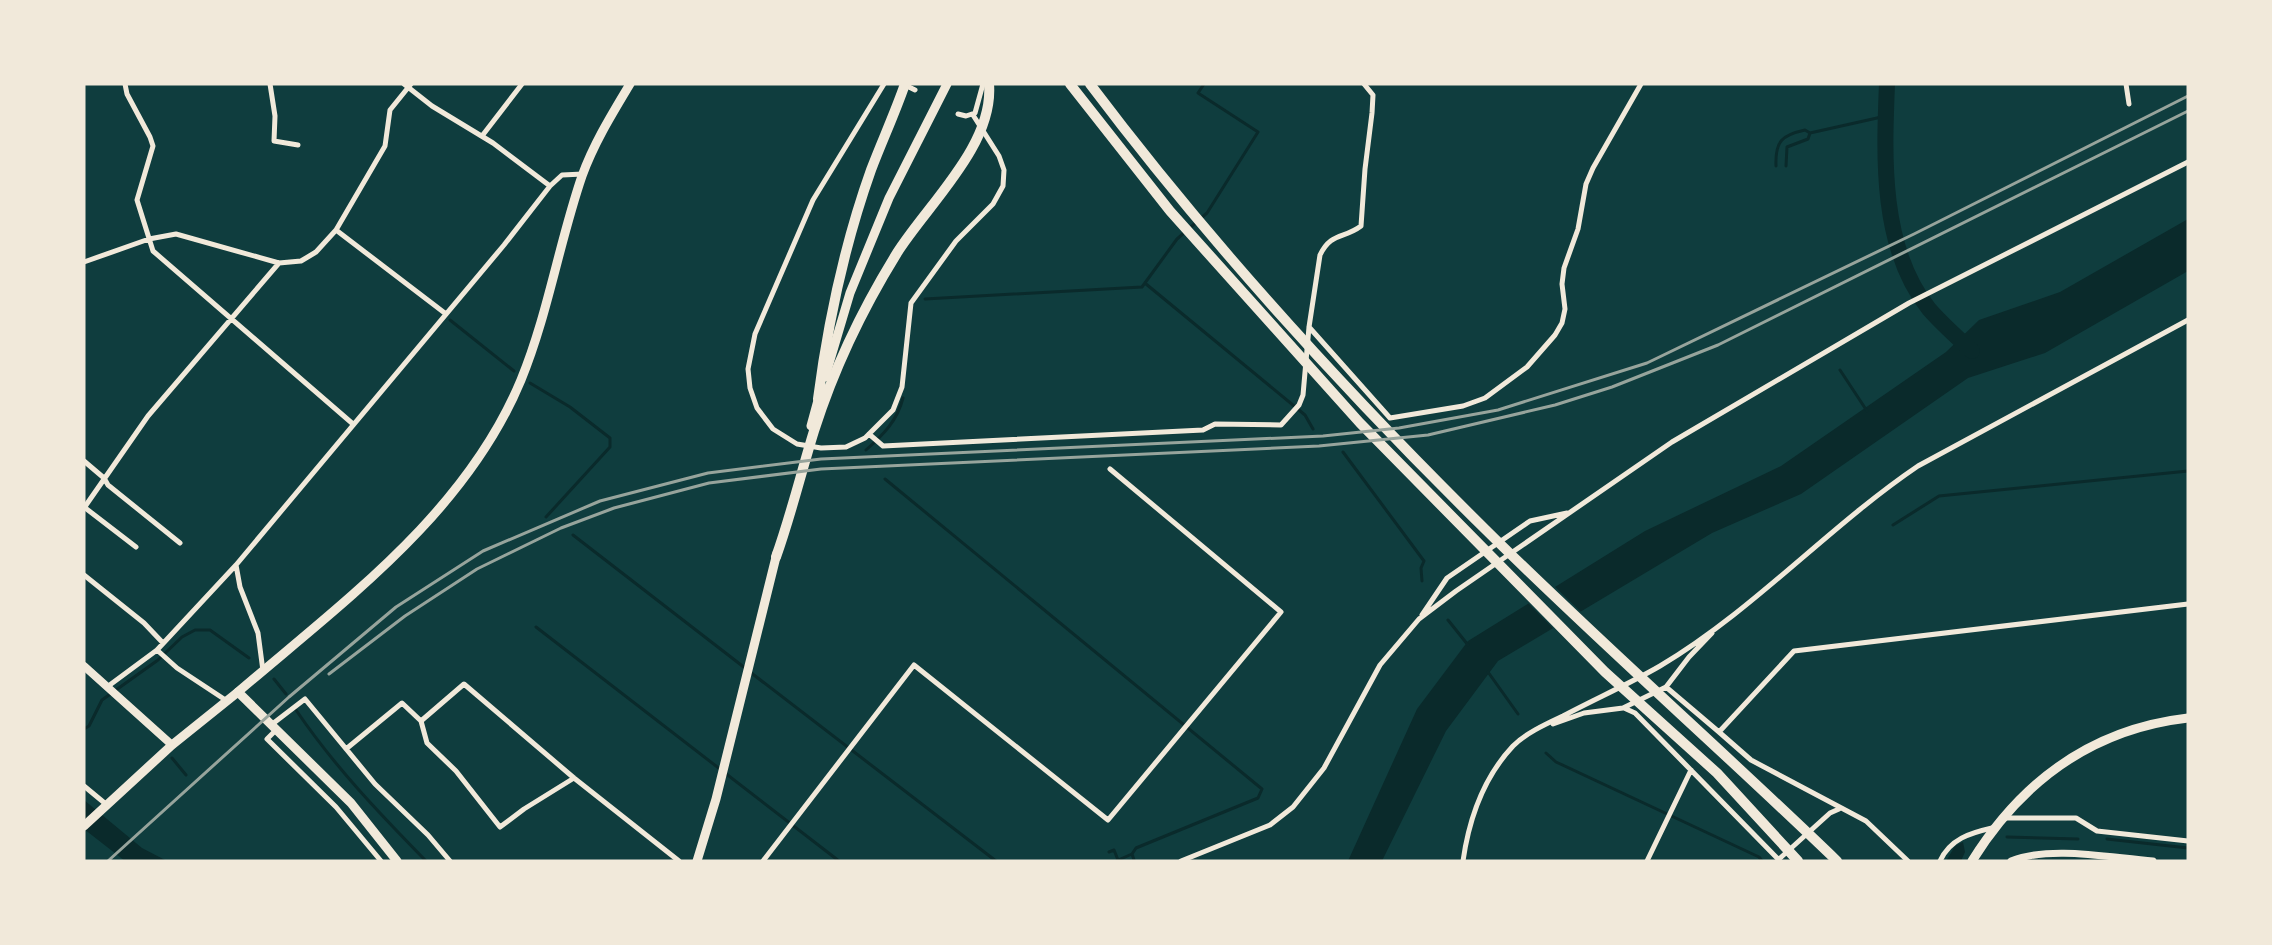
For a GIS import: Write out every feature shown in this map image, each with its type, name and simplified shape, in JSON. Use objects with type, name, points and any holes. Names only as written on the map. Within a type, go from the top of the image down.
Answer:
[{"type":"highway","points":[[776,557],[822,398],[879,284],[922,215],[965,160],[984,124],[989,84]]},
{"type":"highway","points":[[1070,84],[1170,211],[1360,423],[1605,672],[1717,774],[1798,861]]},
{"type":"highway","points":[[1090,84],[1183,201],[1372,414],[1494,538],[1837,861]]},
{"type":"highway","points":[[822,398],[824,355],[848,242],[871,171],[904,86]]},
{"type":"main road","points":[[84,826],[172,745],[263,671],[389,562],[435,516],[498,426],[536,342],[583,174],[603,127],[630,84]]},
{"type":"main road","points":[[822,398],[850,293],[889,198],[947,84]]},
{"type":"main road","points":[[697,861],[716,799],[776,557]]},
{"type":"main road","points":[[84,666],[172,745]]},
{"type":"main road","points":[[238,692],[351,804],[398,861]]},
{"type":"main road","points":[[1972,861],[1992,828],[2018,798],[2048,773],[2080,752],[2145,725],[2188,718]]},
{"type":"street","points":[[125,84],[127,94],[153,146],[137,200],[153,251],[353,424]]},
{"type":"street","points":[[270,84],[275,116],[274,141],[298,145]]},
{"type":"street","points":[[482,136],[522,84]]},
{"type":"street","points":[[884,84],[813,200],[755,334],[748,369],[750,388],[757,408],[773,429],[797,444],[821,448],[846,447],[869,434],[893,410],[902,387],[911,303],[956,241],[993,204],[1003,186],[1004,170],[999,156],[973,115]]},
{"type":"street","points":[[973,115],[983,84]]},
{"type":"street","points":[[869,434],[883,446],[1203,430],[1215,424],[1281,425],[1299,405],[1303,395],[1309,327],[1320,255],[1325,244],[1333,237],[1353,232],[1361,226],[1373,95],[1364,84]]},
{"type":"street","points":[[1309,327],[1390,418],[1463,406],[1485,398],[1527,367],[1562,323],[1565,309],[1562,284],[1564,268],[1578,229],[1586,184],[1641,84]]},
{"type":"street","points":[[2126,84],[2129,104]]},
{"type":"street","points":[[84,262],[164,235],[183,236],[279,263],[301,261],[336,230],[385,146],[390,110],[408,85],[550,186]]},
{"type":"street","points":[[904,86],[915,90]]},
{"type":"street","points":[[958,114],[973,115]]},
{"type":"street","points":[[1419,619],[1672,442],[1909,303],[2188,162]]},
{"type":"street","points":[[111,690],[157,650],[236,565],[504,245],[550,186],[562,175],[583,174]]},
{"type":"street","points":[[336,230],[375,257],[446,314]]},
{"type":"street","points":[[136,547],[84,507],[156,407],[279,263]]},
{"type":"street","points":[[1463,861],[1475,807],[1491,774],[1514,745],[1537,729],[1660,666],[1720,624],[1878,493],[1918,466],[2188,320]]},
{"type":"street","points":[[84,461],[104,478],[108,485],[180,543]]},
{"type":"street","points":[[763,861],[914,665],[1108,820],[1281,612],[1110,469]]},
{"type":"street","points":[[1181,861],[1270,825],[1293,807],[1323,768],[1380,665],[1419,619],[1447,578],[1530,521],[1570,513]]},
{"type":"street","points":[[236,565],[240,587],[258,633],[263,671]]},
{"type":"street","points":[[84,575],[144,623],[163,643]]},
{"type":"street","points":[[1719,732],[1794,651],[2188,604]]},
{"type":"street","points":[[1537,729],[1584,713],[1623,708],[1666,687],[1689,657],[1720,624]]},
{"type":"street","points":[[157,650],[227,701]]},
{"type":"street","points":[[422,721],[464,684],[675,860]]},
{"type":"street","points":[[1666,687],[1744,755],[1866,821],[1908,861]]},
{"type":"street","points":[[381,861],[336,807],[267,739],[287,713],[305,699],[375,784],[428,835],[450,861]]},
{"type":"street","points":[[346,749],[402,704],[422,721],[427,743],[456,771],[500,827],[524,808],[574,778]]},
{"type":"street","points":[[1623,708],[1635,713],[1778,860],[1830,813],[1841,809]]},
{"type":"street","points":[[295,767],[304,757]]},
{"type":"street","points":[[1647,861],[1691,770]]},
{"type":"street","points":[[84,786],[106,806]]},
{"type":"street","points":[[2001,818],[2076,818],[2097,831],[2188,841]]},
{"type":"street","points":[[1940,861],[1945,851],[1954,842],[1971,833],[1992,828]]},
{"type":"street","points":[[2011,861],[2056,853],[2153,861]]},
{"type":"water","points":[[2188,219],[2188,271],[2045,353],[1968,378],[1801,494],[1712,533],[1498,661],[1446,731],[1382,861],[1348,861],[1417,709],[1468,641],[1645,531],[1781,466],[1946,352],[1979,320],[2060,292]]},
{"type":"water","points":[[84,800],[142,848],[167,861],[125,861],[84,829]]},
{"type":"water","points":[[1963,842],[1965,852],[1961,861],[1946,861],[1955,846]]},
{"type":"pier","points":[[1553,585],[1583,614],[1555,630],[1526,601]]},
{"type":"waterway","points":[[925,299],[1142,287],[1177,239],[1207,213],[1258,132],[1198,93],[1204,84]]},
{"type":"waterway","points":[[1887,84],[1885,141],[1888,201],[1901,258],[1913,285],[1929,309],[1972,351]]},
{"type":"waterway","points":[[1776,166],[1779,145],[1785,137],[1791,134],[1805,130],[1810,133],[1886,116]]},
{"type":"waterway","points":[[1786,166],[1787,147],[1808,139],[1810,133]]},
{"type":"waterway","points":[[1146,284],[1305,415],[1313,429]]},
{"type":"waterway","points":[[450,320],[514,371]]},
{"type":"waterway","points":[[1840,370],[1867,411]]},
{"type":"waterway","points":[[530,383],[570,407],[610,438],[610,447],[546,517]]},
{"type":"waterway","points":[[866,450],[889,427],[903,398]]},
{"type":"waterway","points":[[1343,452],[1424,561],[1421,568],[1422,581]]},
{"type":"waterway","points":[[1893,525],[1939,496],[2188,471]]},
{"type":"waterway","points":[[885,479],[1262,789],[1258,798],[1136,848],[1132,854]]},
{"type":"waterway","points":[[573,535],[745,668]]},
{"type":"waterway","points":[[1448,620],[1468,645]]},
{"type":"waterway","points":[[536,627],[839,861]]},
{"type":"waterway","points":[[84,729],[89,726],[102,700],[158,660],[182,637],[195,630],[210,630],[249,658]]},
{"type":"waterway","points":[[750,672],[996,861]]},
{"type":"waterway","points":[[1488,672],[1518,714]]},
{"type":"waterway","points":[[274,679],[286,694]]},
{"type":"waterway","points":[[296,710],[341,770],[426,861]]},
{"type":"waterway","points":[[1546,753],[1556,762],[1759,857],[1762,861]]},
{"type":"waterway","points":[[172,758],[186,775]]},
{"type":"waterway","points":[[2007,837],[2078,839]]},
{"type":"waterway","points":[[2107,839],[2188,848]]},
{"type":"waterway","points":[[1109,852],[1114,850],[1118,860]]},
{"type":"waterway","points":[[1116,861],[1132,854],[1134,860]]},
{"type":"railway","points":[[108,861],[289,697],[396,607],[483,551],[600,501],[708,473],[821,459],[1323,436],[1399,428],[1498,410],[1647,363],[1914,234],[2188,96]]},
{"type":"railway","points":[[329,674],[405,616],[477,569],[561,528],[614,508],[709,483],[821,469],[1319,446],[1428,435],[1555,405],[1612,387],[1718,345],[2188,111]]}]
